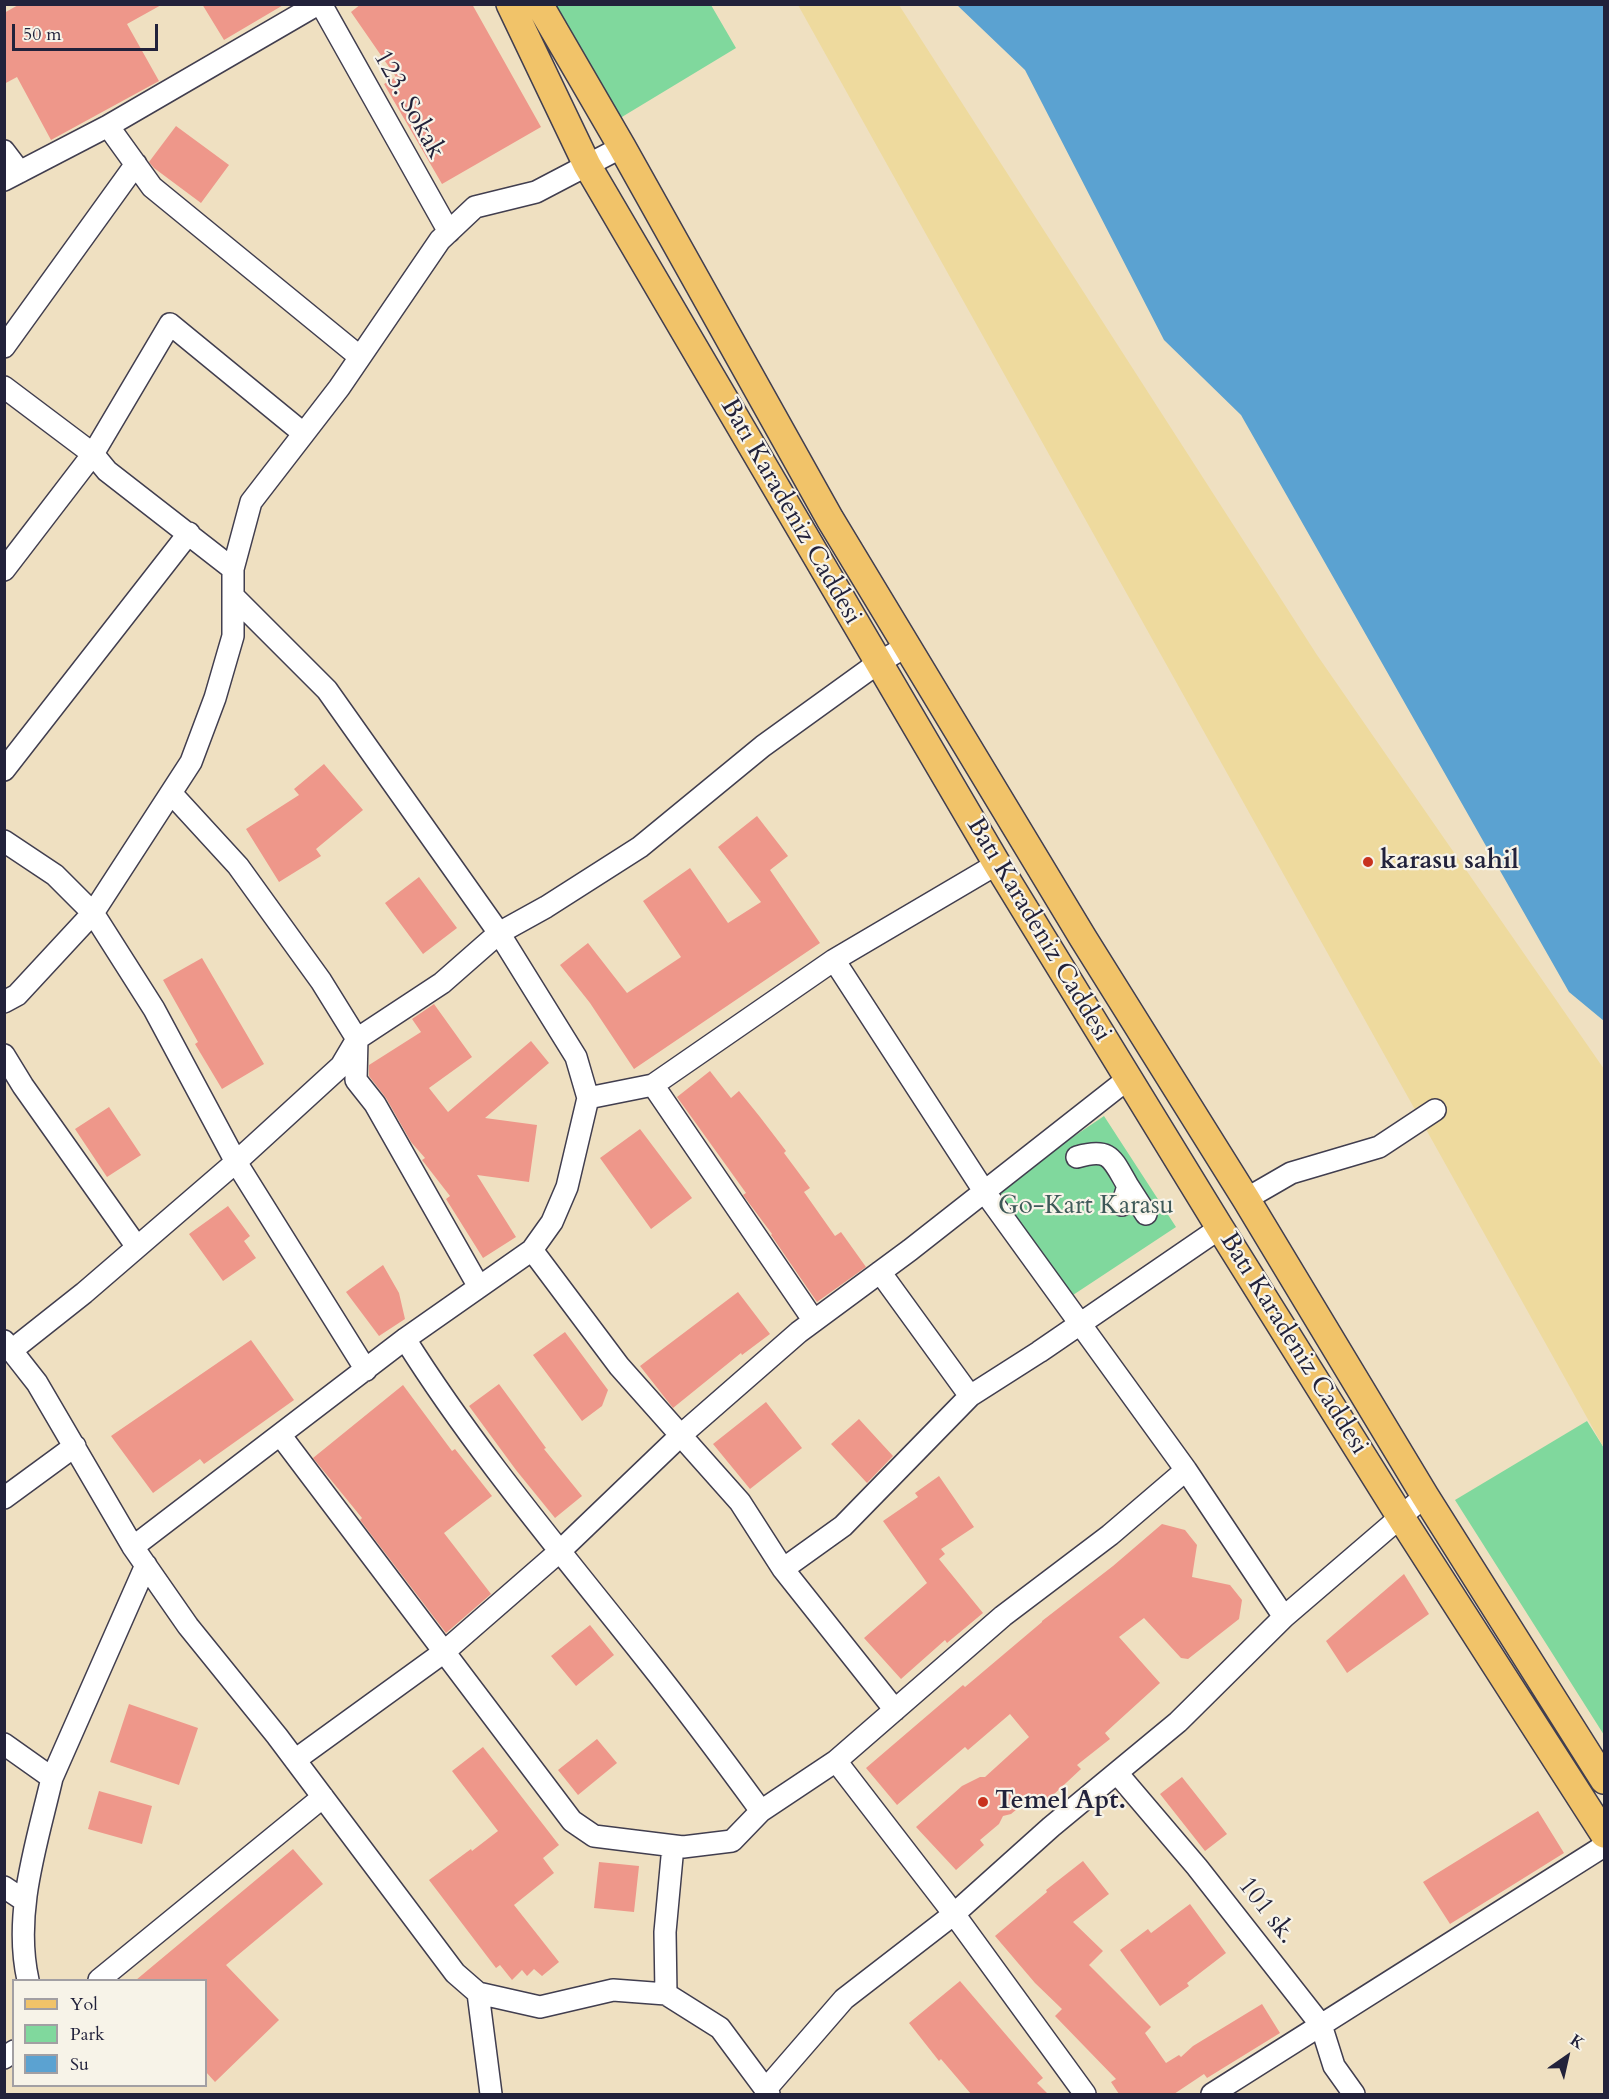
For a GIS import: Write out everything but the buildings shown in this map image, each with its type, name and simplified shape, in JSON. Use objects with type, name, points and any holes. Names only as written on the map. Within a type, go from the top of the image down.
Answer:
[{"type":"main road","name":"Batı Karadeniz Caddesi","points":[[510,4],[587,165],[997,864],[1400,1516],[1605,1834]]},
{"type":"main road","name":"Batı Karadeniz Caddesi","points":[[539,4],[622,147],[830,519],[1083,938],[1245,1198],[1425,1496],[1605,1780]]},
{"type":"street","points":[[4,150],[12,176],[108,126],[319,4]]},
{"type":"street","name":"123. Sokak","points":[[319,4],[449,232]]},
{"type":"street","points":[[108,126],[152,187],[360,357]]},
{"type":"street","points":[[4,1002],[17,995],[93,913],[191,762],[215,698],[233,636],[233,569],[251,502],[360,357],[440,240],[475,207],[536,192],[622,147]]},
{"type":"street","points":[[4,347],[136,164]]},
{"type":"street","points":[[4,570],[93,454],[170,324],[303,433]]},
{"type":"street","points":[[4,387],[93,454],[107,471],[233,569]]},
{"type":"street","points":[[4,770],[189,533]]},
{"type":"street","points":[[133,1547],[405,1339],[532,1250],[552,1222],[567,1187],[588,1098],[576,1057],[499,933],[327,690],[233,596]]},
{"type":"street","points":[[907,646],[878,663],[763,746],[640,847],[546,907],[499,933],[442,983],[357,1039],[341,1066],[236,1162],[84,1293],[8,1346],[37,1383],[133,1547],[188,1626],[278,1736],[455,1973],[478,1993],[540,2007],[613,1990],[666,1994],[720,2028],[767,2092],[844,1999],[954,1914],[1051,1827],[1178,1722],[1284,1617],[1425,1496]]},
{"type":"street","points":[[171,793],[238,867],[321,981],[357,1039],[356,1080],[375,1104],[479,1287]]},
{"type":"street","points":[[4,841],[55,875],[93,913],[153,1009],[236,1162],[366,1370]]},
{"type":"street","points":[[588,1098],[653,1085],[834,960],[997,864]]},
{"type":"street","points":[[834,960],[984,1191],[1186,1470],[1284,1617]]},
{"type":"street","points":[[4,1055],[137,1247]]},
{"type":"street","points":[[295,1760],[444,1652],[560,1551],[681,1435],[799,1332],[880,1272],[1129,1078]]},
{"type":"street","points":[[653,1085],[814,1322]]},
{"type":"street","points":[[1245,1198],[1290,1173],[1379,1147],[1436,1110]]},
{"type":"street","points":[[1077,1157],[1094,1152],[1110,1156],[1125,1195],[1146,1214]]},
{"type":"street","points":[[783,1569],[843,1526],[970,1396],[1080,1324],[1220,1227]]},
{"type":"street","points":[[532,1250],[619,1366],[740,1502],[783,1569],[896,1710]]},
{"type":"street","points":[[880,1272],[970,1396]]},
{"type":"street","points":[[405,1339],[435,1387],[485,1455],[699,1727],[761,1810]]},
{"type":"street","points":[[281,1436],[572,1821],[594,1836],[683,1847],[732,1840],[761,1810],[836,1761],[1003,1616],[1110,1535],[1186,1470]]},
{"type":"street","points":[[4,1498],[75,1446]]},
{"type":"street","points":[[28,1979],[25,1967],[25,1901],[52,1778],[146,1565]]},
{"type":"street","points":[[4,1744],[52,1778]]},
{"type":"street","points":[[836,1761],[954,1914],[1085,2094]]},
{"type":"street","name":"101 sk.","points":[[1117,1773],[1197,1867],[1322,2025],[1334,2066],[1354,2094]]},
{"type":"street","points":[[100,1979],[323,1797]]},
{"type":"street","points":[[666,1994],[665,1932],[673,1846]]},
{"type":"street","points":[[1212,2094],[1605,1846]]},
{"type":"street","points":[[4,1887],[25,1901]]},
{"type":"street","points":[[478,1993],[491,2094]]},
{"type":"green space","points":[[535,5],[711,5],[736,48],[607,126]]},
{"type":"green space","name":"Go-Kart Karasu","points":[[1104,1116],[1176,1227],[1070,1297],[996,1189]]},
{"type":"green space","points":[[1587,1421],[1604,1448],[1604,1735],[1455,1500]]},
{"type":"sand","name":"karasu sahil","points":[[798,5],[899,5],[1317,655],[1604,1069],[1604,1448]]},
{"type":"water","points":[[957,5],[1604,5],[1604,1021],[1569,992],[1241,415],[1164,340],[1025,70]]},
{"type":"place","name":"karasu sahil","points":[[1368,862]]},
{"type":"place","name":"Temel Apt.","points":[[983,1802]]}]
